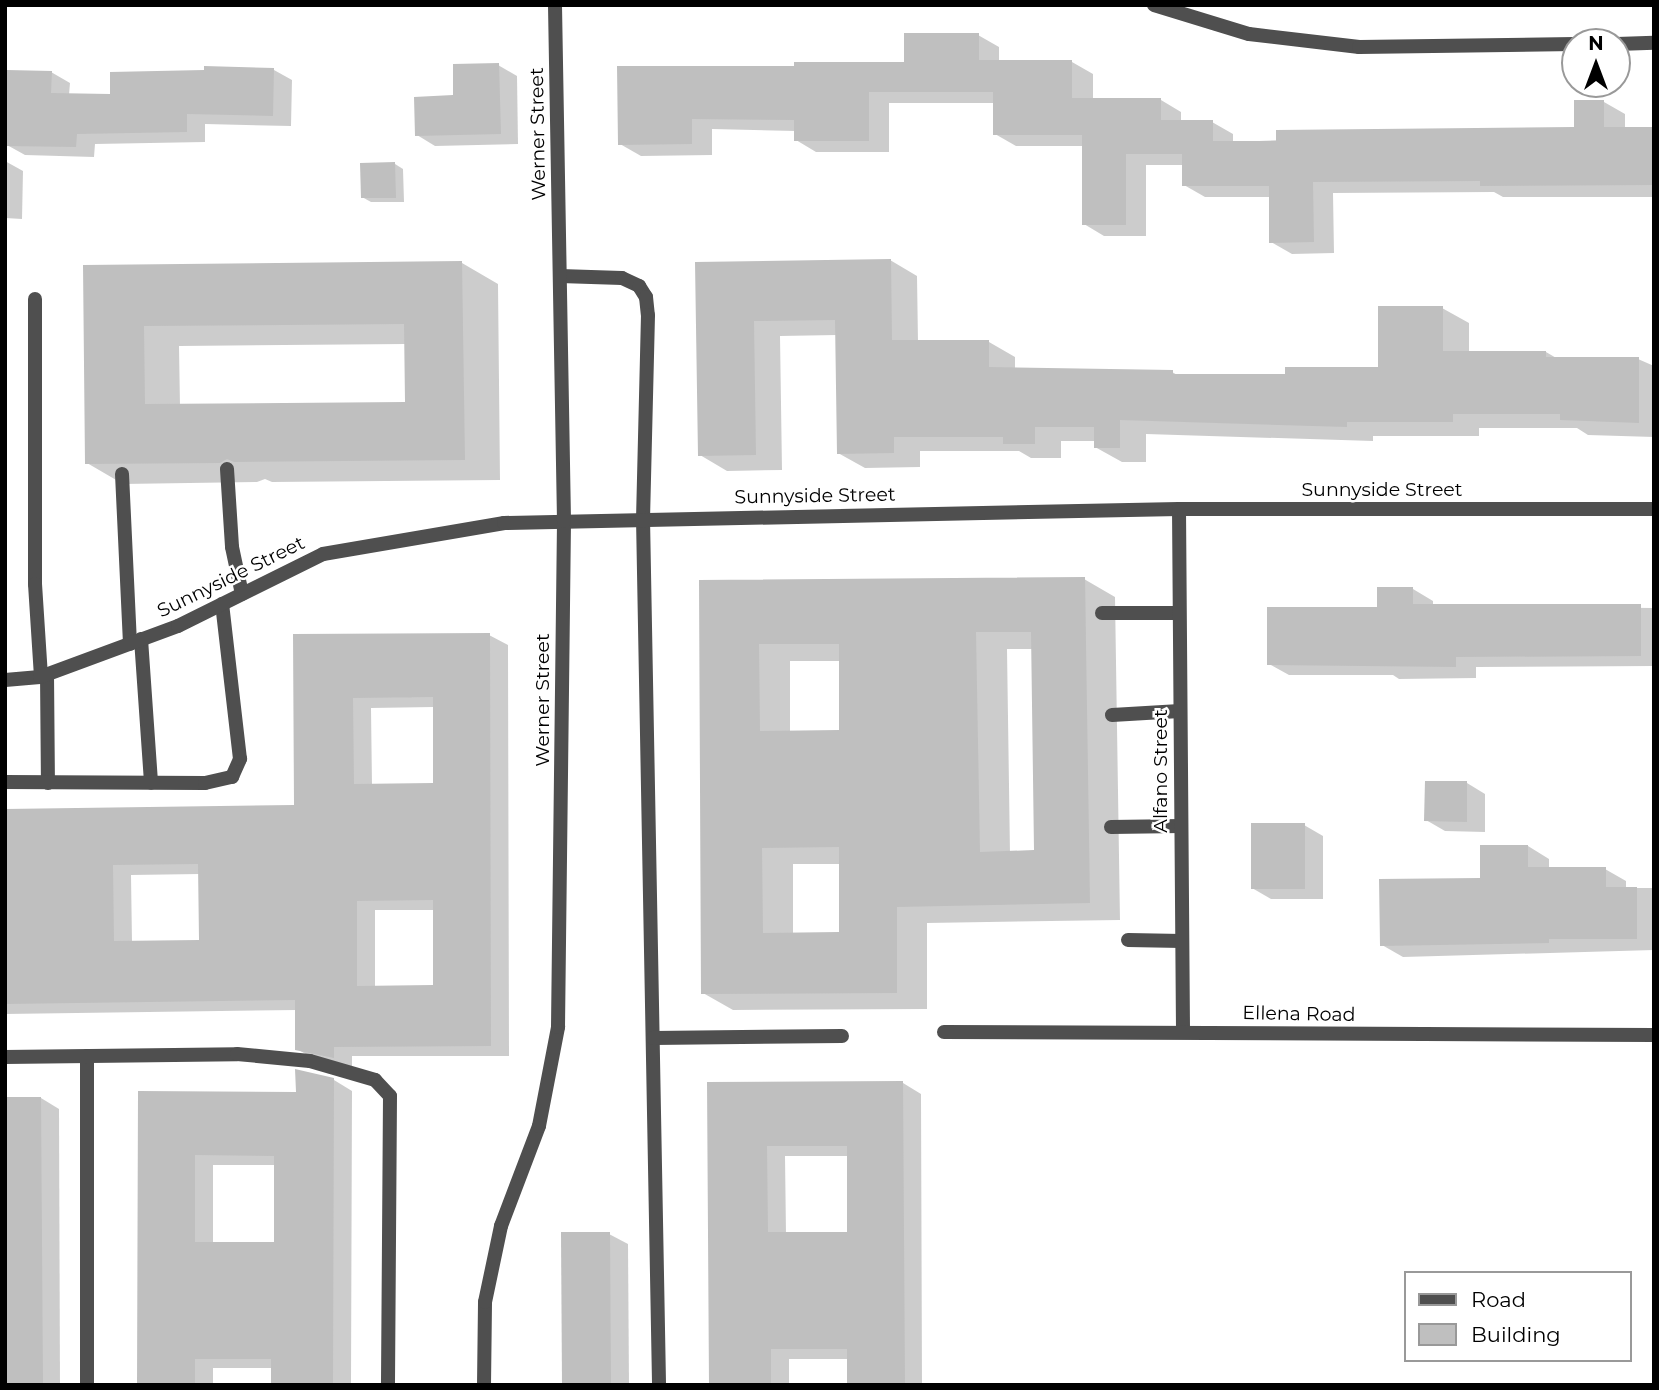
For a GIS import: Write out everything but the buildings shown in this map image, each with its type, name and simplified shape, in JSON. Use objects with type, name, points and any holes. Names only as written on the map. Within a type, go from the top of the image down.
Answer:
[{"type":"street","name":"Werner Street","points":[[484,1385],[485,1302],[501,1226],[539,1126],[558,1027],[564,521],[555,5]]},
{"type":"street","points":[[1154,5],[1249,34],[1359,47],[1561,44]]},
{"type":"street","points":[[1631,44],[1654,43]]},
{"type":"street","points":[[560,276],[622,278],[639,286],[646,297],[643,518],[659,1385]]},
{"type":"street","points":[[35,299],[35,584],[44,675],[48,783]]},
{"type":"street","points":[[227,469],[232,547],[242,594]]},
{"type":"street","points":[[122,474],[151,783]]},
{"type":"street","name":"Sunnyside Street","points":[[5,680],[44,675],[136,641],[222,604],[323,554],[504,523],[643,518],[1179,509],[1654,509]]},
{"type":"street","name":"Alfano Street","points":[[1179,509],[1183,1032]]},
{"type":"street","points":[[5,782],[205,783],[232,777],[240,760],[222,604]]},
{"type":"street","points":[[1102,613],[1179,613]]},
{"type":"street","points":[[1112,715],[1180,712]]},
{"type":"street","points":[[1111,827],[1181,826]]},
{"type":"street","points":[[1128,940],[1182,941]]},
{"type":"street","name":"Ellena Road","points":[[944,1032],[1654,1035]]},
{"type":"street","points":[[653,1038],[842,1036]]},
{"type":"street","points":[[5,1057],[237,1054],[310,1061],[374,1080],[390,1096],[388,1385]]},
{"type":"street","points":[[87,1056],[88,1385]]}]
